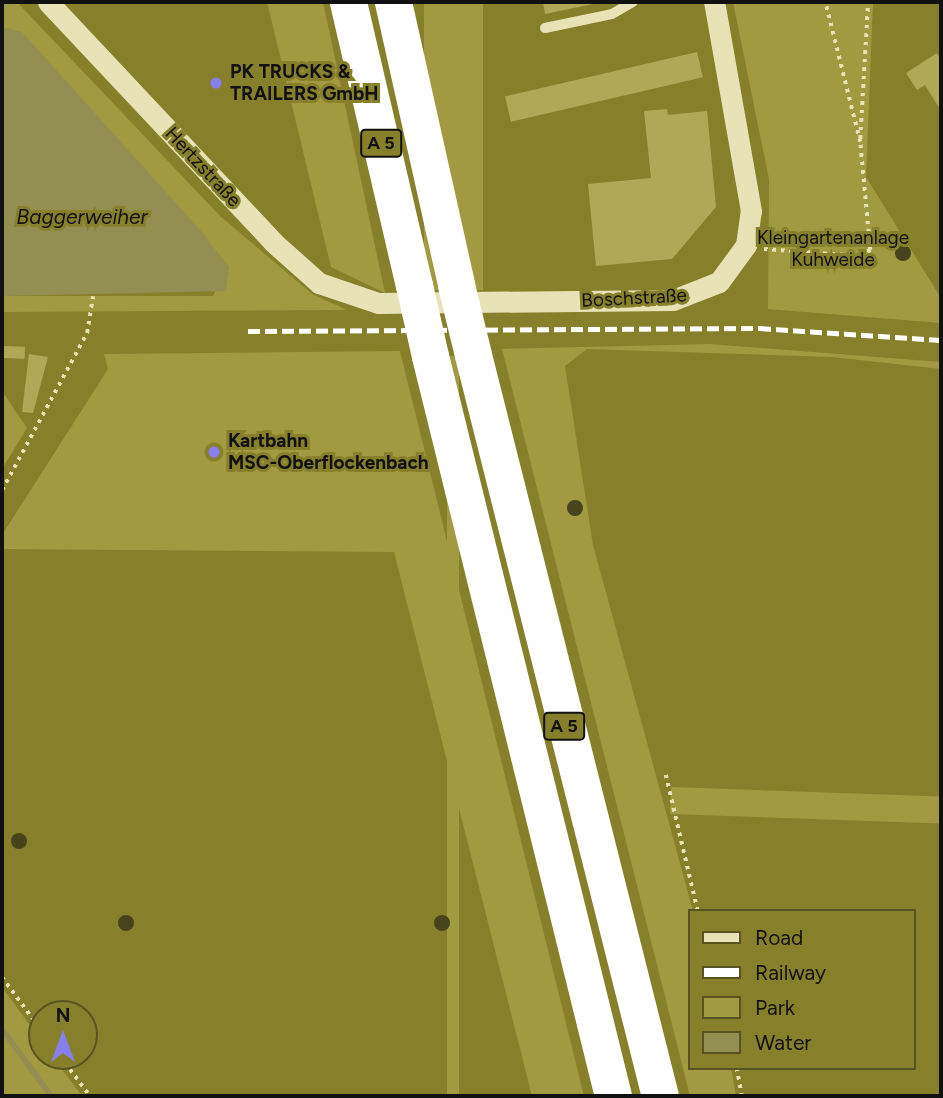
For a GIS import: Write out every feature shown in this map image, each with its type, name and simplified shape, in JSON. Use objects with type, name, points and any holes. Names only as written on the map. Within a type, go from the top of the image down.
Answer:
[{"type":"highway","name":"A 5","points":[[348,2],[430,356],[613,1096]]},
{"type":"highway","name":"A 5","points":[[393,2],[473,355],[660,1096]]},
{"type":"street","name":"Hertzstraße","points":[[48,2],[273,242],[319,284],[378,303]]},
{"type":"street","points":[[714,2],[748,187],[746,245]]},
{"type":"street","name":"Boschstraße","points":[[378,303],[688,298],[719,282],[746,245]]},
{"type":"lane","points":[[545,28],[612,14],[633,2]]},
{"type":"path","points":[[746,245],[866,254],[871,244],[860,142],[825,2]]},
{"type":"path","points":[[860,142],[868,2]]},
{"type":"path","points":[[2,490],[74,360],[94,318],[93,296]]},
{"type":"path","points":[[666,775],[698,909]]},
{"type":"path","points":[[2,977],[28,1012]]},
{"type":"path","points":[[71,1070],[90,1096]]},
{"type":"path","points":[[737,1070],[742,1096]]},
{"type":"green space","points":[[2,2],[17,2],[220,216],[312,294],[347,310],[2,312],[2,296],[213,296],[229,267],[22,33],[2,27]]},
{"type":"green space","points":[[267,2],[323,2],[385,293],[331,267]]},
{"type":"green space","points":[[424,2],[483,2],[483,290],[424,290]]},
{"type":"green space","name":"Kleingartenanlage Kuhweide","points":[[733,2],[873,2],[866,177],[941,298],[941,323],[768,309],[769,179]]},
{"type":"green space","points":[[710,344],[941,362],[941,369],[832,357],[587,349],[565,366],[593,545],[692,909],[688,909],[688,1070],[731,1070],[736,1096],[690,1096],[502,349]]},
{"type":"green space","points":[[400,351],[584,1096],[532,1096],[394,552],[2,549],[2,535],[108,369],[104,354]]},
{"type":"green space","points":[[447,356],[459,356],[459,1096],[447,1096]]},
{"type":"green space","points":[[2,391],[27,428],[2,469]]},
{"type":"green space","points":[[671,787],[941,796],[940,823],[670,814]]},
{"type":"green space","points":[[2,987],[28,1023],[28,1070],[62,1070],[82,1096],[2,1096]]},
{"type":"water","name":"Baggerweiher","points":[[2,27],[22,32],[201,231],[229,267],[226,291],[2,296]]},
{"type":"building","points":[[543,2],[598,2],[598,3],[545,14]]},
{"type":"building","points":[[697,52],[703,77],[511,122],[505,96]]},
{"type":"building","points":[[937,53],[941,60],[941,111],[925,85],[917,90],[906,73]]},
{"type":"building","points":[[667,109],[668,115],[707,111],[716,207],[672,259],[596,266],[588,184],[651,178],[644,111]]},
{"type":"building","points":[[2,346],[25,347],[25,359],[2,358]]},
{"type":"building","points":[[29,354],[48,357],[33,413],[22,412]]},
{"type":"waterway","points":[[2,1029],[51,1096]]},
{"type":"railway","points":[[248,331],[759,328],[941,340]]},
{"type":"place","name":"PK TRUCKS & TRAILERS GmbH","points":[[216,83]]},
{"type":"place","name":"Kartbahn MSC-Oberflockenbach","points":[[214,452]]}]
